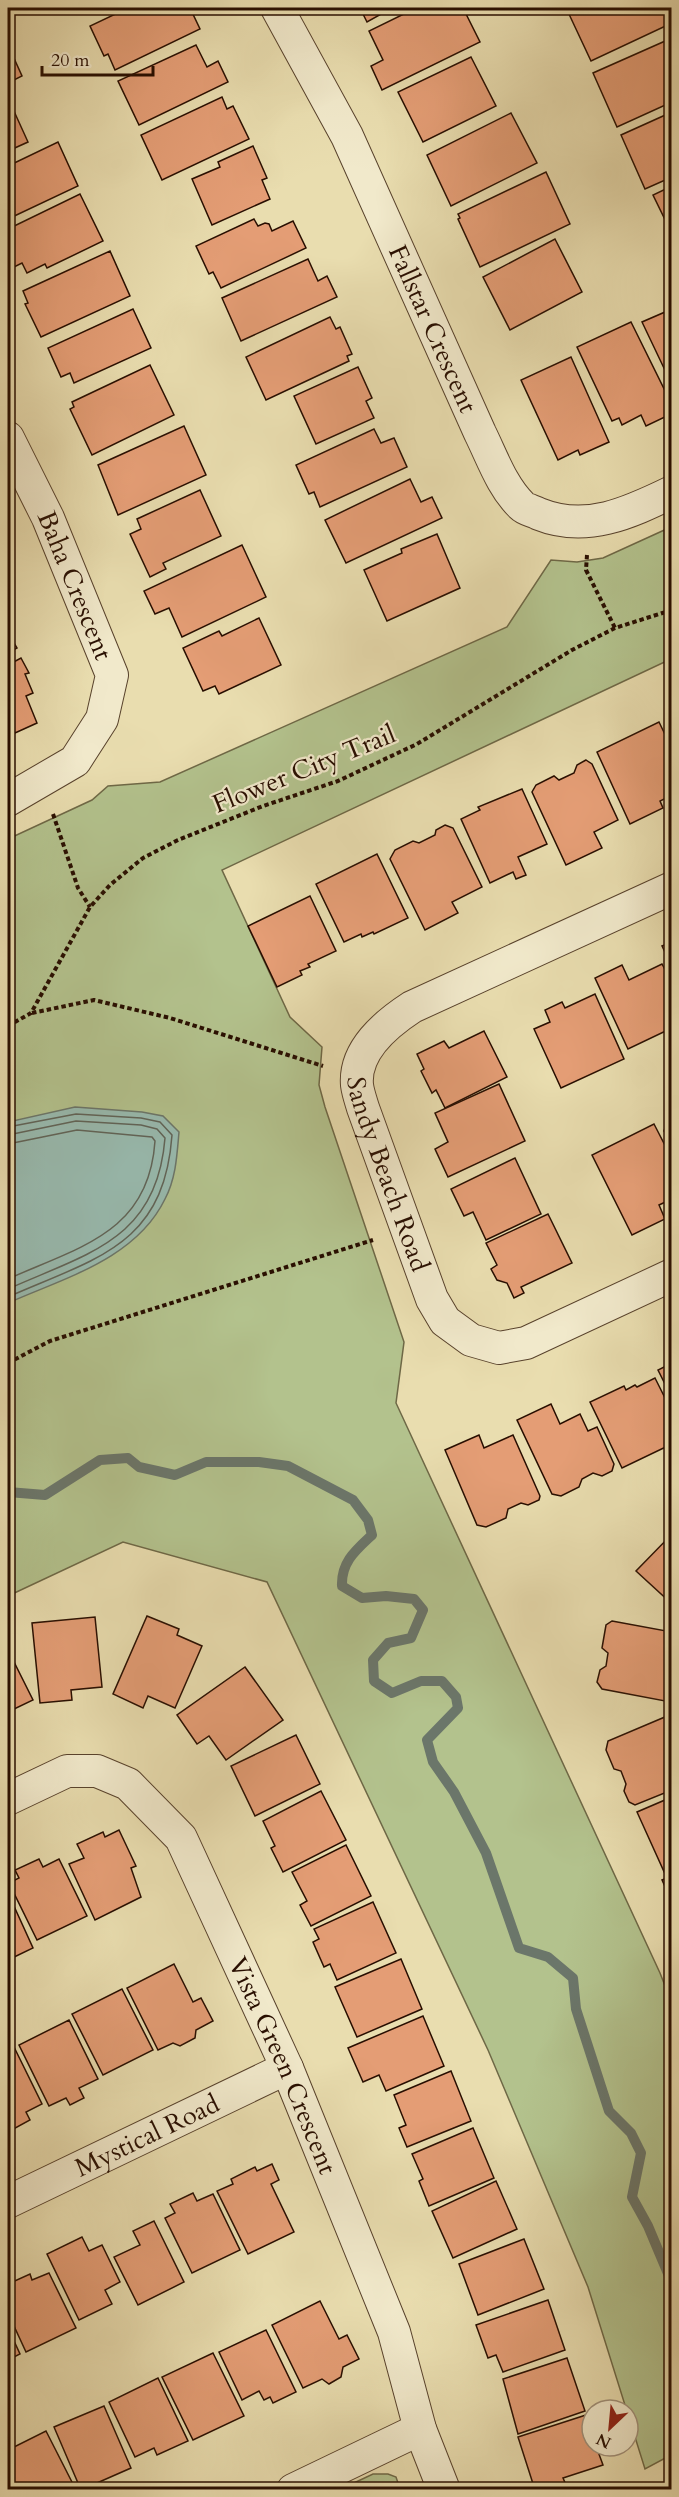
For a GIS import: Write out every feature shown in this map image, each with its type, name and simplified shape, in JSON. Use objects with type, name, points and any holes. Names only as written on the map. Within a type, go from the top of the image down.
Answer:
[{"type":"street","name":"Fallstar Crescent","points":[[276,8],[347,136],[503,481],[523,507],[555,521],[590,522],[628,513],[672,492]]},
{"type":"street","name":"Baha Crescent","points":[[8,438],[48,518],[112,675],[102,719],[75,761],[8,800]]},
{"type":"street","name":"Sandy Beach Road","points":[[672,888],[412,1007],[389,1023],[374,1038],[362,1060],[357,1083],[363,1108],[432,1299],[445,1321],[471,1340],[499,1348],[526,1343],[672,1275]]},
{"type":"street","name":"Vista Green Crescent","points":[[8,1799],[67,1771],[98,1772],[128,1784],[181,1838],[287,2068],[394,2332],[420,2429],[444,2490]]},
{"type":"street","name":"Mystical Road","points":[[8,2202],[287,2068]]},
{"type":"street","points":[[293,2490],[420,2429]]},
{"type":"path","points":[[590,522],[585,570],[615,628]]},
{"type":"path","name":"Flower City Trail","points":[[31,1013],[90,907],[110,885],[142,858],[178,840],[262,806],[338,781],[417,744],[572,650],[615,628],[672,610]]},
{"type":"path","points":[[42,780],[78,888],[90,907]]},
{"type":"path","points":[[8,1026],[31,1013],[94,1000],[170,1018],[330,1068]]},
{"type":"path","points":[[8,1363],[50,1341],[374,1240]]},
{"type":"green space","points":[[671,527],[671,659],[222,870],[290,1017],[322,1047],[319,1085],[325,1107],[404,1342],[396,1403],[671,2001],[671,2455],[645,2469],[640,2453],[640,2398],[623,2398],[588,2287],[488,2050],[267,1582],[123,1542],[8,1596],[8,839],[92,800],[108,786],[160,782],[507,627],[551,560],[577,562],[603,558]]},
{"type":"green space","points":[[373,2474],[388,2474],[396,2477],[400,2489],[341,2489]]},
{"type":"water","points":[[75,1107],[142,1112],[163,1116],[179,1132],[172,1183],[152,1220],[117,1252],[75,1275],[8,1303],[8,1122]]},
{"type":"building","points":[[128,8],[166,8],[167,10],[190,8],[200,29],[115,70],[108,54],[104,56],[90,26]]},
{"type":"building","points":[[360,8],[392,8],[367,22]]},
{"type":"building","points":[[416,8],[463,8],[480,42],[382,90],[371,66],[383,60],[369,31]]},
{"type":"building","points":[[578,8],[672,8],[672,23],[591,61],[568,12]]},
{"type":"building","points":[[672,38],[672,102],[617,127],[593,73]]},
{"type":"building","points":[[8,45],[22,76],[8,83]]},
{"type":"building","points":[[196,45],[207,67],[218,61],[228,82],[139,125],[118,81]]},
{"type":"building","points":[[471,57],[496,106],[423,142],[398,92]]},
{"type":"building","points":[[222,97],[227,109],[233,106],[249,139],[162,180],[141,135]]},
{"type":"building","points":[[8,98],[28,142],[8,151]]},
{"type":"building","points":[[672,112],[672,177],[645,189],[621,135]]},
{"type":"building","points":[[511,113],[537,163],[451,206],[427,155]]},
{"type":"building","points":[[58,142],[78,186],[8,219],[8,166]]},
{"type":"building","points":[[253,146],[267,178],[262,180],[270,199],[212,225],[192,179],[220,167],[218,162]]},
{"type":"building","points":[[546,172],[570,224],[480,267],[458,219],[460,218],[458,214]]},
{"type":"building","points":[[672,186],[672,234],[653,195]]},
{"type":"building","points":[[80,194],[103,241],[47,268],[45,264],[27,273],[22,263],[10,269],[8,229]]},
{"type":"building","points":[[254,219],[258,226],[269,224],[272,231],[293,221],[306,248],[221,288],[213,272],[209,274],[196,246]]},
{"type":"building","points":[[555,239],[582,292],[510,330],[483,277]]},
{"type":"building","points":[[110,251],[130,296],[41,337],[25,304],[28,303],[23,291]]},
{"type":"building","points":[[308,259],[318,281],[327,276],[337,297],[241,341],[222,298]]},
{"type":"building","points":[[133,309],[151,348],[74,383],[70,373],[61,377],[48,348]]},
{"type":"building","points":[[672,309],[672,385],[642,322]]},
{"type":"building","points":[[330,317],[336,329],[340,327],[352,354],[347,356],[349,361],[266,400],[246,357]]},
{"type":"building","points":[[631,322],[672,405],[672,410],[665,413],[667,416],[646,426],[641,415],[622,425],[619,418],[612,421],[577,347]]},
{"type":"building","points":[[571,357],[609,442],[580,455],[578,450],[558,460],[521,380]]},
{"type":"building","points":[[150,365],[174,415],[92,455],[70,409],[74,407],[72,402]]},
{"type":"building","points":[[358,367],[372,398],[366,401],[374,418],[316,444],[294,396]]},
{"type":"building","points":[[184,426],[206,475],[118,515],[98,465]]},
{"type":"building","points":[[374,429],[381,443],[394,438],[407,467],[320,507],[314,492],[309,494],[296,465]]},
{"type":"building","points":[[410,479],[421,502],[432,497],[442,518],[346,563],[325,520]]},
{"type":"building","points":[[200,490],[221,536],[163,563],[166,569],[150,577],[130,534],[141,529],[137,519]]},
{"type":"building","points":[[437,534],[460,588],[387,621],[364,570],[402,553],[401,549]]},
{"type":"building","points":[[242,545],[266,597],[182,637],[169,608],[155,614],[144,591]]},
{"type":"building","points":[[259,618],[281,665],[219,694],[215,686],[203,691],[183,648],[219,631],[222,636]]},
{"type":"building","points":[[8,633],[17,648],[8,653]]},
{"type":"building","points":[[21,658],[29,673],[25,674],[33,693],[26,696],[37,723],[15,733],[13,729],[8,731],[8,665]]},
{"type":"building","points":[[659,722],[672,749],[672,795],[660,801],[663,808],[630,824],[597,752]]},
{"type":"building","points":[[586,760],[592,764],[618,820],[594,832],[602,848],[566,865],[532,792],[536,785],[554,776],[559,780],[574,773],[577,765]]},
{"type":"building","points":[[522,789],[547,844],[518,857],[526,875],[516,879],[513,872],[490,883],[461,819],[480,810],[478,807]]},
{"type":"building","points":[[445,825],[453,828],[482,887],[452,902],[458,913],[425,930],[390,859],[395,850],[413,841],[419,843],[435,835],[436,830]]},
{"type":"building","points":[[377,854],[408,918],[374,934],[373,932],[362,937],[361,934],[344,942],[316,884]]},
{"type":"building","points":[[310,896],[336,951],[308,964],[310,967],[300,971],[302,975],[277,987],[248,926]]},
{"type":"building","points":[[672,942],[672,967],[662,946]]},
{"type":"building","points":[[662,964],[672,983],[672,1028],[628,1049],[595,978],[622,965],[629,980]]},
{"type":"building","points":[[595,994],[624,1059],[561,1088],[534,1029],[550,1022],[545,1010],[562,1002],[565,1008]]},
{"type":"building","points":[[484,1031],[507,1077],[445,1108],[436,1090],[432,1093],[421,1071],[424,1069],[417,1054],[444,1041],[449,1048]]},
{"type":"building","points":[[499,1084],[525,1141],[448,1177],[435,1149],[448,1142],[435,1113]]},
{"type":"building","points":[[672,1120],[672,1147],[664,1131],[667,1122]]},
{"type":"building","points":[[654,1124],[672,1159],[672,1199],[659,1205],[665,1219],[632,1235],[592,1155]]},
{"type":"building","points":[[515,1158],[541,1214],[486,1240],[473,1212],[464,1216],[451,1189]]},
{"type":"building","points":[[548,1214],[572,1263],[521,1287],[524,1293],[514,1298],[507,1283],[497,1280],[491,1269],[497,1265],[486,1243]]},
{"type":"building","points":[[672,1363],[672,1398],[658,1370]]},
{"type":"building","points":[[655,1378],[672,1412],[672,1444],[622,1468],[590,1402],[624,1386],[626,1390]]},
{"type":"building","points":[[551,1404],[560,1424],[580,1414],[588,1431],[597,1427],[614,1464],[612,1471],[602,1476],[593,1473],[582,1479],[579,1487],[561,1496],[552,1494],[517,1420]]},
{"type":"building","points":[[479,1435],[484,1448],[513,1435],[540,1496],[539,1500],[528,1505],[521,1503],[508,1509],[506,1518],[486,1527],[477,1525],[445,1450]]},
{"type":"building","points":[[672,1534],[672,1604],[636,1571]]},
{"type":"building","points":[[147,1616],[179,1629],[177,1635],[202,1646],[175,1708],[148,1696],[143,1708],[113,1694]]},
{"type":"building","points":[[95,1617],[102,1687],[71,1690],[72,1700],[40,1703],[32,1623]]},
{"type":"building","points":[[612,1621],[672,1632],[672,1670],[665,1701],[602,1689],[597,1682],[600,1670],[606,1666],[608,1653],[602,1648],[606,1625]]},
{"type":"building","points":[[8,1661],[9,1664],[14,1662],[33,1700],[10,1711],[8,1707]]},
{"type":"building","points":[[245,1667],[283,1720],[226,1760],[209,1736],[197,1744],[177,1715]]},
{"type":"building","points":[[672,1714],[672,1790],[635,1805],[629,1802],[624,1791],[626,1784],[621,1771],[614,1769],[606,1750],[608,1741]]},
{"type":"building","points":[[296,1735],[320,1784],[255,1816],[231,1766]]},
{"type":"building","points":[[321,1791],[346,1840],[283,1872],[271,1848],[275,1846],[263,1821]]},
{"type":"building","points":[[672,1797],[672,1874],[666,1876],[637,1812]]},
{"type":"building","points":[[119,1830],[136,1866],[131,1868],[141,1897],[95,1920],[69,1864],[84,1858],[77,1844],[103,1832],[105,1837]]},
{"type":"building","points":[[346,1845],[371,1896],[311,1926],[300,1905],[307,1901],[292,1872]]},
{"type":"building","points":[[39,1859],[43,1867],[59,1859],[87,1916],[37,1940],[9,1883],[19,1878],[15,1870]]},
{"type":"building","points":[[672,1876],[672,1902],[662,1880]]},
{"type":"building","points":[[8,1893],[33,1948],[8,1960]]},
{"type":"building","points":[[373,1902],[396,1953],[337,1980],[330,1964],[324,1967],[313,1942],[319,1939],[314,1929]]},
{"type":"building","points":[[401,1959],[422,2009],[357,2037],[335,1987]]},
{"type":"building","points":[[174,1964],[193,2002],[201,1998],[213,2021],[196,2030],[195,2038],[180,2046],[173,2043],[158,2050],[127,1988]]},
{"type":"building","points":[[122,1989],[153,2050],[103,2075],[72,2014]]},
{"type":"building","points":[[423,2016],[444,2066],[386,2091],[379,2075],[363,2082],[348,2048]]},
{"type":"building","points":[[69,2020],[98,2079],[79,2088],[84,2098],[70,2105],[66,2098],[49,2106],[19,2045]]},
{"type":"building","points":[[14,2047],[42,2104],[26,2112],[30,2120],[8,2132],[8,2050]]},
{"type":"building","points":[[451,2071],[471,2121],[407,2147],[399,2128],[406,2125],[394,2095]]},
{"type":"building","points":[[473,2128],[494,2178],[429,2206],[419,2181],[423,2179],[412,2154]]},
{"type":"building","points":[[272,2164],[279,2180],[271,2184],[294,2232],[248,2254],[217,2191],[233,2184],[231,2179],[255,2167],[257,2171]]},
{"type":"building","points":[[496,2181],[517,2229],[453,2258],[432,2211]]},
{"type":"building","points":[[193,2193],[197,2201],[213,2194],[240,2250],[192,2273],[165,2218],[175,2213],[170,2204]]},
{"type":"building","points":[[154,2221],[184,2282],[138,2305],[114,2257],[140,2245],[133,2231]]},
{"type":"building","points":[[82,2237],[89,2251],[102,2245],[120,2282],[105,2290],[112,2304],[79,2320],[47,2254]]},
{"type":"building","points":[[524,2239],[544,2289],[478,2315],[459,2264]]},
{"type":"building","points":[[49,2273],[76,2328],[26,2352],[8,2313],[8,2284],[30,2274],[32,2280]]},
{"type":"building","points":[[548,2300],[565,2350],[503,2372],[496,2355],[488,2358],[476,2325]]},
{"type":"building","points":[[320,2301],[339,2339],[347,2335],[359,2359],[343,2367],[341,2377],[329,2384],[322,2379],[303,2388],[272,2325]]},
{"type":"building","points":[[8,2328],[20,2354],[8,2360]]},
{"type":"building","points":[[266,2330],[296,2392],[273,2403],[270,2397],[264,2400],[259,2391],[242,2400],[219,2352]]},
{"type":"building","points":[[213,2353],[244,2416],[193,2440],[162,2377]]},
{"type":"building","points":[[567,2358],[581,2398],[580,2413],[518,2434],[503,2379]]},
{"type":"building","points":[[158,2378],[188,2441],[157,2455],[154,2448],[135,2457],[109,2402]]},
{"type":"building","points":[[104,2406],[131,2468],[81,2490],[54,2427]]},
{"type":"building","points":[[580,2417],[580,2458],[600,2458],[603,2465],[563,2478],[567,2487],[558,2490],[535,2490],[518,2437]]},
{"type":"building","points":[[46,2431],[76,2490],[16,2490],[8,2473],[8,2450]]},
{"type":"waterway","points":[[8,1492],[45,1495],[100,1460],[128,1458],[139,1467],[175,1475],[206,1462],[259,1462],[288,1466],[353,1500],[368,1520],[372,1535],[355,1551],[347,1563],[342,1586],[362,1598],[386,1596],[414,1599],[423,1610],[411,1638],[388,1643],[373,1660],[374,1681],[392,1693],[421,1681],[442,1681],[456,1697],[458,1708],[427,1740],[433,1762],[454,1792],[486,1853],[519,1948],[548,1957],[573,1978],[576,2009],[609,2111],[631,2133],[641,2153],[632,2197],[648,2226],[672,2283]]}]
